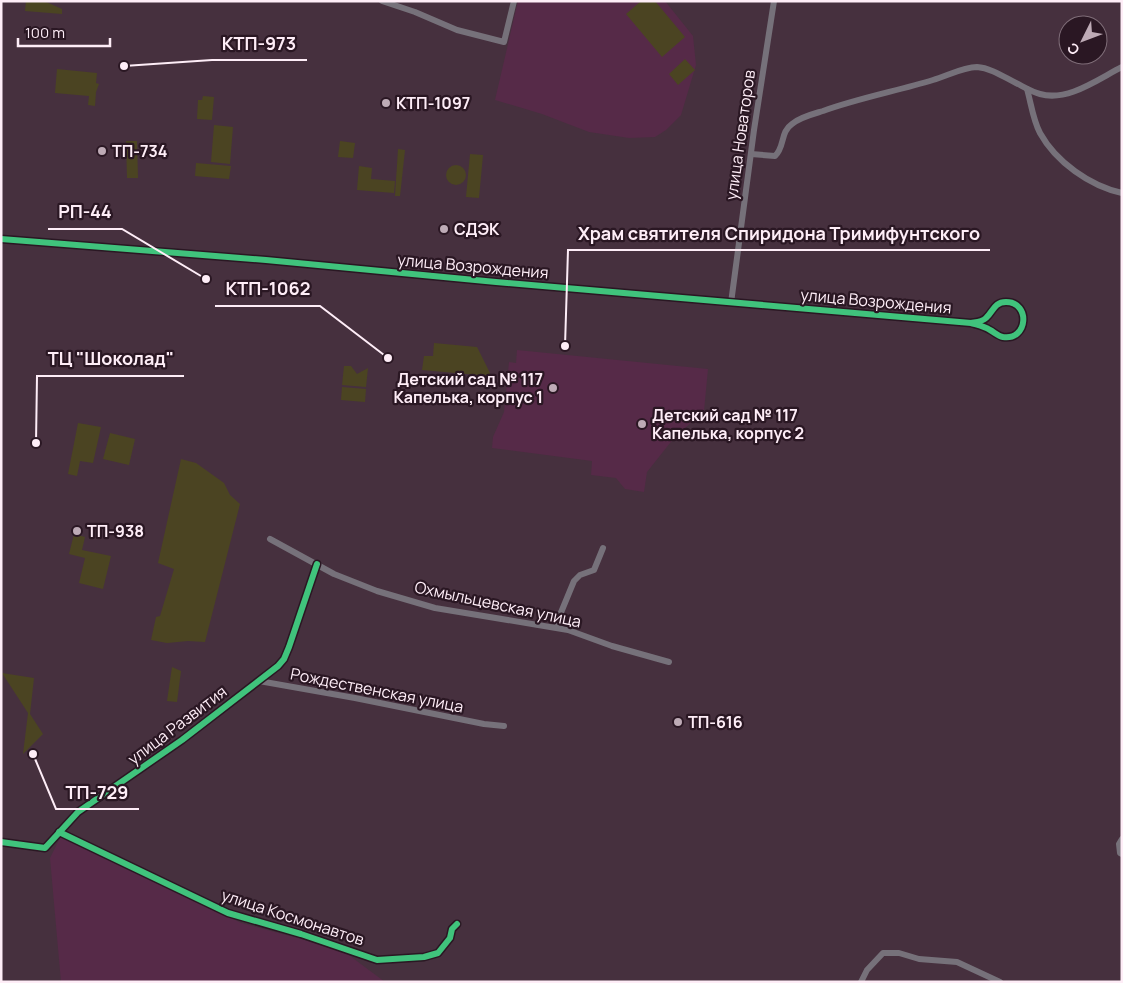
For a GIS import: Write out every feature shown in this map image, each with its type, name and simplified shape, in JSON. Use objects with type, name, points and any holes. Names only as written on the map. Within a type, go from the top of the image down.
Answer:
[{"type":"street","points":[[382,1],[415,12],[457,30],[504,42],[514,1]]},
{"type":"street","name":"улица Новаторов","points":[[731,303],[774,1]]},
{"type":"street","points":[[751,154],[775,156],[780,152],[784,131],[792,123],[806,117],[846,102],[934,80],[966,69],[984,68],[1027,89],[1040,94],[1050,95],[1070,92],[1122,67]]},
{"type":"street","points":[[1027,89],[1039,132],[1058,157],[1082,175],[1106,188],[1122,193]]},
{"type":"street","name":"улица Возрождения","points":[[1,239],[266,260],[458,279],[972,323],[986,327],[1000,336],[1010,337],[1021,330],[1024,317],[1017,306],[1004,302],[995,306],[985,319],[972,323]]},
{"type":"street","name":"Охмыльцевская улица","points":[[270,539],[359,585],[435,608],[568,630],[612,646],[669,662]]},
{"type":"street","points":[[555,627],[574,581],[580,575],[594,570],[603,548]]},
{"type":"street","name":"Рождественская улица","points":[[259,682],[284,659],[317,564]]},
{"type":"street","name":"Рождественская улица","points":[[259,682],[355,698],[462,720],[504,726]]},
{"type":"street","name":"улица Развития","points":[[1,842],[45,848],[78,812],[174,745],[259,682]]},
{"type":"street","name":"улица Космонавтов","points":[[59,832],[228,913],[300,934],[377,960],[438,953],[450,938],[452,929],[457,924]]},
{"type":"street","points":[[1122,839],[1119,844],[1120,853],[1122,854]]},
{"type":"street","points":[[861,982],[867,970],[883,953],[899,953],[919,959],[956,962],[1000,982]]},
{"type":"shaded area","points":[[26,1],[44,1],[62,9],[62,14],[25,11]]},
{"type":"shaded area","points":[[518,1],[665,1],[693,36],[696,65],[681,115],[666,130],[655,137],[629,138],[589,132],[542,114],[495,100]]},
{"type":"shaded area","points":[[641,1],[655,1],[685,37],[662,57],[626,14]]},
{"type":"shaded area","points":[[685,59],[695,70],[678,85],[669,74]]},
{"type":"shaded area","points":[[57,69],[97,73],[96,83],[99,84],[96,92],[95,106],[88,105],[89,96],[55,93]]},
{"type":"shaded area","points":[[203,96],[214,97],[212,120],[197,119],[198,100],[202,100]]},
{"type":"shaded area","points":[[214,125],[233,127],[230,164],[211,162]]},
{"type":"shaded area","points":[[126,141],[137,141],[138,178],[127,178]]},
{"type":"shaded area","points":[[340,141],[355,143],[353,158],[338,157]]},
{"type":"shaded area","points":[[398,149],[405,150],[400,196],[395,196]]},
{"type":"shaded area","points":[[470,154],[483,155],[479,198],[466,197]]},
{"type":"shaded area","points":[[196,163],[231,166],[229,179],[195,176]]},
{"type":"shaded area","points":[[456,165],[463,168],[466,175],[463,182],[456,185],[449,182],[446,175],[449,168]]},
{"type":"shaded area","points":[[359,166],[372,168],[371,179],[395,181],[394,193],[357,190]]},
{"type":"shaded area","points":[[434,343],[477,347],[490,373],[489,376],[422,370],[424,356],[433,356]]},
{"type":"shaded area","points":[[517,350],[708,369],[704,411],[674,438],[647,472],[644,492],[625,489],[616,478],[591,475],[592,461],[492,448],[493,437],[504,412],[509,362],[516,363]]},
{"type":"shaded area","points":[[344,366],[351,366],[357,374],[368,368],[366,387],[342,385]]},
{"type":"shaded area","points":[[342,387],[366,389],[365,402],[341,400]]},
{"type":"shaded area","points":[[78,423],[101,427],[93,463],[80,461],[77,476],[68,474]]},
{"type":"shaded area","points":[[110,433],[135,439],[129,465],[103,459]]},
{"type":"shaded area","points":[[181,459],[196,463],[224,483],[230,495],[240,504],[205,642],[167,643],[151,640],[156,617],[160,616],[174,569],[158,563]]},
{"type":"shaded area","points":[[74,534],[85,537],[82,550],[111,556],[103,589],[79,583],[85,558],[69,554]]},
{"type":"shaded area","points":[[172,667],[181,671],[177,702],[167,701]]},
{"type":"shaded area","points":[[2,673],[34,678],[30,714],[43,734],[23,754],[28,713]]},
{"type":"shaded area","points":[[63,832],[241,923],[342,950],[385,982],[61,982],[50,858]]},
{"type":"cycle path","points":[[1,239],[266,260],[971,323],[1003,337],[1011,337],[1018,333],[1022,328],[1023,314],[1020,308],[1014,304],[1002,302],[996,305],[984,319],[971,323]]},
{"type":"cycle path","points":[[1,842],[45,848],[78,812],[182,740],[278,666],[284,659],[289,647],[317,564]]},
{"type":"cycle path","points":[[59,832],[228,913],[301,934],[377,960],[424,957],[438,953],[450,938],[452,929],[457,924]]},
{"type":"place","name":"КТП-973","points":[[124,66]]},
{"type":"place","name":"КТП-1097","points":[[386,103]]},
{"type":"place","name":"ТП-734","points":[[102,151]]},
{"type":"place","name":"СДЭК","points":[[444,229]]},
{"type":"place","name":"РП-44","points":[[206,279]]},
{"type":"place","name":"Храм святителя Спиридона Тримифунтского","points":[[565,346]]},
{"type":"place","name":"КТП-1062","points":[[388,358]]},
{"type":"place","name":"Детский сад № 117 Капелька, корпус 1","points":[[553,388]]},
{"type":"place","name":"Детский сад № 117 Капелька, корпус 2","points":[[642,424]]},
{"type":"place","name":"ТЦ \"Шоколад\"","points":[[36,443]]},
{"type":"place","name":"ТП-938","points":[[77,531]]},
{"type":"place","name":"ТП-616","points":[[678,722]]},
{"type":"place","name":"ТП-729","points":[[33,754]]}]
